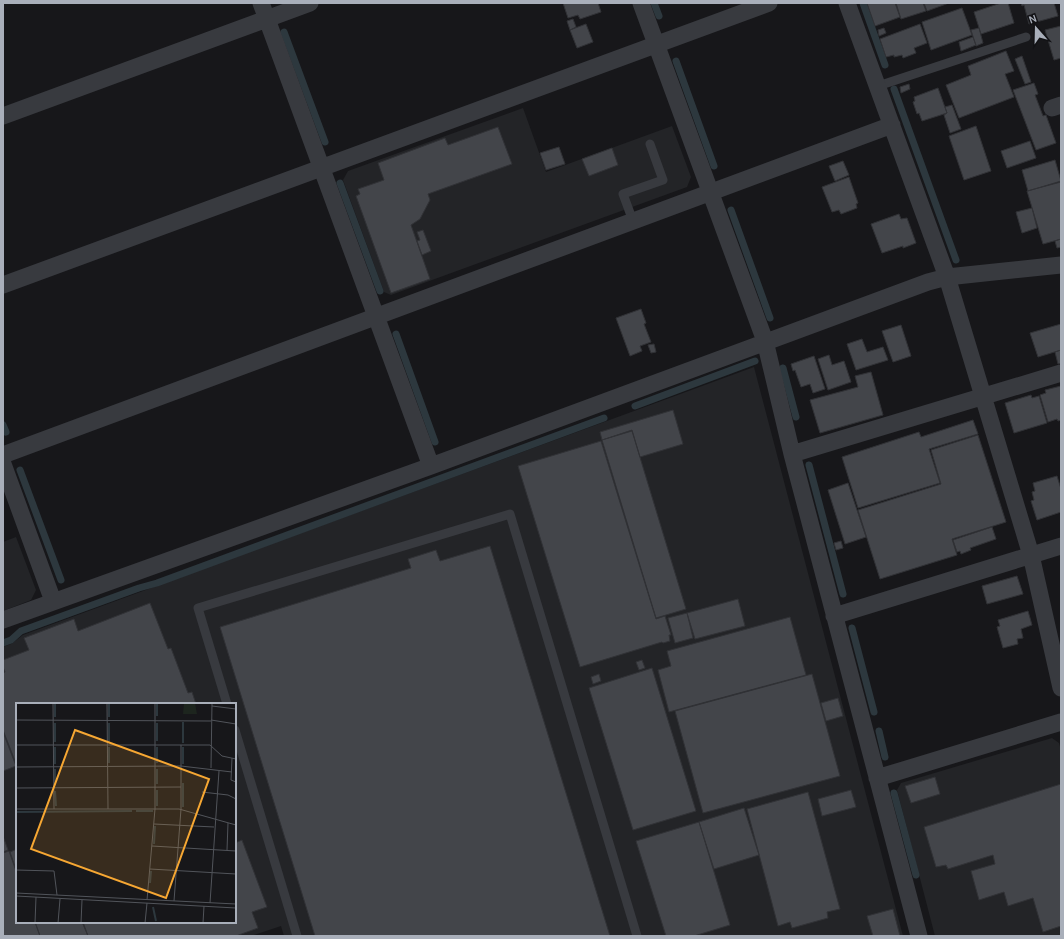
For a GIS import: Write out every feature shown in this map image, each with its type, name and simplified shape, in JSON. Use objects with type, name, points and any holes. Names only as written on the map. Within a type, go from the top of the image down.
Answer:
[{"type":"street","points":[[261,3],[431,466]]},
{"type":"street","points":[[3,116],[310,3]]},
{"type":"street","points":[[641,3],[765,341],[792,454],[919,936]]},
{"type":"street","points":[[3,285],[769,3]]},
{"type":"street","points":[[847,3],[947,277],[1031,555],[1061,688]]},
{"type":"street","points":[[3,455],[892,125]]},
{"type":"street","points":[[3,620],[431,466],[765,341],[928,282],[947,277],[1061,265]]},
{"type":"street","points":[[792,454],[1061,373]]},
{"type":"street","points":[[3,464],[53,601]]},
{"type":"street","points":[[834,616],[1061,546]]},
{"type":"street","points":[[877,778],[1061,722]]},
{"type":"lane","points":[[878,86],[1026,37]]},
{"type":"lane","points":[[633,221],[623,194],[663,180],[650,144]]},
{"type":"lane","points":[[227,703],[198,608],[510,514],[637,936]]},
{"type":"lane","points":[[236,733],[297,936]]},
{"type":"shaded area","points":[[523,108],[546,172],[672,126],[691,177],[687,187],[391,295],[384,292],[343,180],[348,171]]},
{"type":"shaded area","points":[[754,367],[903,936],[284,936],[281,926],[251,936],[3,936],[3,647],[11,644],[23,635]]},
{"type":"shaded area","points":[[16,537],[36,590],[31,600],[3,611],[3,542]]},
{"type":"shaded area","points":[[1052,738],[1059,743],[1061,750],[1061,936],[935,936],[897,790],[901,783]]},
{"type":"building","points":[[563,3],[598,3],[601,12],[580,19],[578,15],[568,18]]},
{"type":"building","points":[[867,3],[895,3],[900,17],[875,26]]},
{"type":"building","points":[[896,3],[923,3],[926,11],[901,19]]},
{"type":"building","points":[[924,3],[949,3],[927,11]]},
{"type":"building","points":[[1001,3],[1008,3],[1014,23],[981,34],[974,12]]},
{"type":"building","points":[[1021,3],[1054,3],[1058,16],[1029,24],[1024,5],[1022,6]]},
{"type":"building","points":[[962,8],[972,35],[931,50],[922,22]]},
{"type":"building","points":[[573,19],[576,27],[570,30],[567,21]]},
{"type":"building","points":[[586,24],[593,42],[577,48],[570,30]]},
{"type":"building","points":[[920,24],[927,43],[914,48],[916,53],[903,58],[902,55],[886,57],[880,39]]},
{"type":"building","points":[[1061,26],[1061,58],[1054,60],[1045,30]]},
{"type":"building","points":[[884,28],[886,33],[879,36],[878,30]]},
{"type":"building","points":[[979,28],[983,43],[976,46],[971,30]]},
{"type":"building","points":[[973,37],[976,45],[961,51],[959,42]]},
{"type":"building","points":[[1006,51],[1014,71],[1005,74],[1014,97],[959,118],[946,85],[971,75],[968,66]]},
{"type":"building","points":[[1022,56],[1031,82],[1025,84],[1015,59]]},
{"type":"building","points":[[1034,83],[1038,94],[1035,95],[1043,116],[1046,115],[1056,143],[1036,150],[1013,90]]},
{"type":"building","points":[[909,84],[910,89],[901,93],[900,87]]},
{"type":"building","points":[[938,88],[947,113],[922,121],[919,113],[917,114],[913,102],[915,101],[914,97]]},
{"type":"building","points":[[952,105],[961,129],[950,133],[944,115],[947,113],[945,107]]},
{"type":"building","points":[[976,126],[991,171],[964,180],[949,136]]},
{"type":"building","points":[[498,127],[512,164],[428,194],[430,200],[420,219],[411,225],[430,279],[391,293],[356,196],[360,194],[358,189],[384,180],[378,163],[445,138],[448,145]]},
{"type":"building","points":[[1030,141],[1036,158],[1007,168],[1001,151]]},
{"type":"building","points":[[559,147],[565,164],[546,170],[540,153]]},
{"type":"building","points":[[612,148],[618,165],[589,176],[582,159]]},
{"type":"building","points":[[1055,160],[1061,181],[1028,191],[1022,170]]},
{"type":"building","points":[[843,161],[849,175],[835,181],[829,166]]},
{"type":"building","points":[[849,177],[858,203],[856,204],[857,208],[841,214],[839,210],[832,212],[822,187]]},
{"type":"building","points":[[1061,182],[1061,239],[1043,244],[1027,191]]},
{"type":"building","points":[[1032,208],[1037,228],[1022,233],[1016,212]]},
{"type":"building","points":[[899,214],[901,219],[907,218],[916,243],[882,253],[871,224]]},
{"type":"building","points":[[423,230],[431,251],[422,255],[417,241],[420,240],[417,232]]},
{"type":"building","points":[[1061,239],[1061,247],[1057,248],[1055,241]]},
{"type":"building","points":[[641,309],[646,323],[644,324],[651,342],[640,346],[642,351],[630,356],[616,318]]},
{"type":"building","points":[[1061,324],[1061,350],[1038,357],[1030,333]]},
{"type":"building","points":[[901,325],[911,356],[893,362],[882,331]]},
{"type":"building","points":[[862,339],[867,352],[883,347],[888,360],[856,370],[847,344]]},
{"type":"building","points":[[654,344],[656,352],[651,353],[648,345]]},
{"type":"building","points":[[1061,350],[1061,363],[1058,364],[1055,352]]},
{"type":"building","points":[[829,355],[832,365],[844,361],[851,382],[828,390],[818,359]]},
{"type":"building","points":[[814,356],[825,389],[813,393],[810,384],[801,387],[795,370],[793,371],[791,364]]},
{"type":"building","points":[[871,372],[883,415],[820,433],[810,400],[858,387],[855,376]]},
{"type":"building","points":[[1061,386],[1061,420],[1058,421],[1057,419],[1048,422],[1040,395],[1046,393],[1045,390]]},
{"type":"building","points":[[1031,395],[1032,398],[1039,396],[1047,423],[1014,433],[1005,403]]},
{"type":"building","points":[[673,410],[683,444],[640,457],[632,430],[602,440],[600,432]]},
{"type":"building","points":[[973,420],[978,434],[929,449],[940,483],[858,508],[842,457],[919,432],[921,437]]},
{"type":"building","points":[[632,431],[686,609],[656,618],[602,440]]},
{"type":"building","points":[[978,435],[1006,522],[952,539],[957,555],[880,579],[858,510],[941,484],[931,450]]},
{"type":"building","points":[[601,441],[656,619],[665,616],[671,635],[669,635],[670,641],[662,642],[580,667],[518,466]]},
{"type":"building","points":[[1057,476],[1061,489],[1061,512],[1037,520],[1031,501],[1034,500],[1032,492],[1035,491],[1033,483]]},
{"type":"building","points":[[848,483],[866,537],[845,544],[828,490]]},
{"type":"building","points":[[992,527],[996,539],[970,548],[971,550],[961,554],[960,551],[957,552],[953,540]]},
{"type":"building","points":[[841,541],[843,548],[836,550],[834,543]]},
{"type":"building","points":[[490,546],[610,936],[315,936],[220,627],[411,568],[408,559],[436,550],[440,561]]},
{"type":"building","points":[[1017,576],[1023,594],[987,604],[982,586]]},
{"type":"building","points":[[738,599],[745,626],[695,639],[687,613]]},
{"type":"building","points":[[150,603],[168,649],[171,648],[188,693],[192,692],[196,703],[16,703],[16,763],[3,730],[3,673],[5,672],[3,660],[29,650],[24,638],[74,619],[78,631]]},
{"type":"building","points":[[1028,611],[1032,625],[1021,629],[1023,638],[1017,639],[1018,644],[1003,648],[997,627],[1000,626],[998,620]]},
{"type":"building","points":[[687,613],[693,638],[675,643],[668,618]]},
{"type":"building","points":[[790,617],[806,675],[669,712],[658,670],[671,666],[667,651]]},
{"type":"building","points":[[642,660],[645,668],[639,670],[636,662]]},
{"type":"building","points":[[652,668],[696,811],[633,830],[589,688]]},
{"type":"building","points":[[599,674],[601,681],[593,684],[591,677]]},
{"type":"building","points":[[812,674],[840,776],[703,813],[675,711]]},
{"type":"building","points":[[838,698],[843,716],[826,721],[821,703]]},
{"type":"building","points":[[3,732],[16,766],[3,771]]},
{"type":"building","points":[[935,777],[940,794],[911,803],[905,786]]},
{"type":"building","points":[[1061,784],[1061,926],[1043,932],[1033,898],[1008,906],[1004,892],[979,900],[971,871],[995,864],[993,855],[948,869],[946,865],[936,867],[924,827]]},
{"type":"building","points":[[851,790],[856,807],[822,816],[818,799]]},
{"type":"building","points":[[808,792],[840,909],[827,912],[828,918],[792,928],[790,922],[778,926],[747,809]]},
{"type":"building","points":[[744,808],[759,855],[714,869],[699,822]]},
{"type":"building","points":[[699,822],[730,925],[694,936],[666,936],[636,841]]},
{"type":"building","points":[[3,836],[8,850],[3,852]]},
{"type":"building","points":[[242,840],[267,907],[252,912],[258,928],[236,936],[88,936],[83,923],[236,923],[236,843]]},
{"type":"building","points":[[16,849],[16,869],[10,852]]},
{"type":"building","points":[[9,851],[16,871],[16,923],[35,923],[40,936],[3,936],[3,853]]},
{"type":"building","points":[[893,909],[900,936],[873,936],[867,916]]},
{"type":"building","points":[[35,923],[82,923],[88,936],[40,936]]},
{"type":"waterway","points":[[654,3],[659,16]]},
{"type":"waterway","points":[[863,3],[885,65]]},
{"type":"waterway","points":[[284,32],[325,142]]},
{"type":"waterway","points":[[676,61],[714,166]]},
{"type":"waterway","points":[[894,89],[956,260]]},
{"type":"waterway","points":[[340,183],[380,291]]},
{"type":"waterway","points":[[731,210],[770,318]]},
{"type":"waterway","points":[[396,334],[435,442]]},
{"type":"waterway","points":[[635,406],[755,361]]},
{"type":"waterway","points":[[783,368],[796,417]]},
{"type":"waterway","points":[[3,643],[11,640],[21,631],[139,588],[157,583],[604,418]]},
{"type":"waterway","points":[[3,425],[6,432]]},
{"type":"waterway","points":[[809,465],[843,594]]},
{"type":"waterway","points":[[20,470],[61,580]]},
{"type":"waterway","points":[[852,628],[874,712]]},
{"type":"waterway","points":[[879,731],[885,757]]},
{"type":"waterway","points":[[894,793],[916,875]]}]
